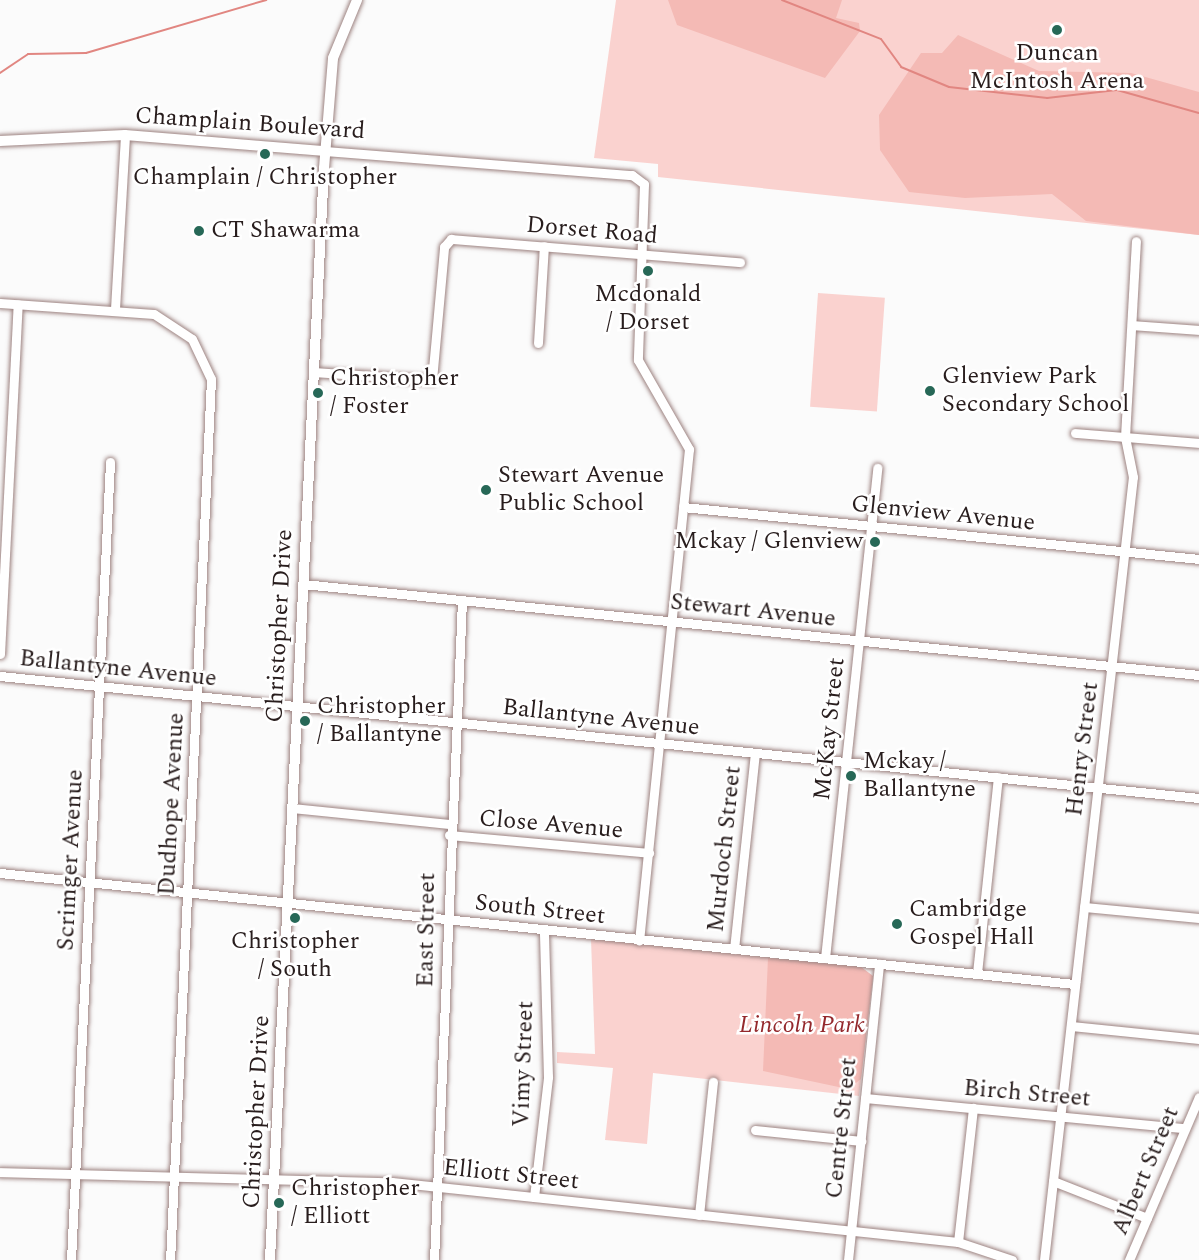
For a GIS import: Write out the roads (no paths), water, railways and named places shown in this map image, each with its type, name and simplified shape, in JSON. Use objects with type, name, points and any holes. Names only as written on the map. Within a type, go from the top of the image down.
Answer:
[{"type":"street","name":"Christopher Drive","points":[[270,1260],[325,151],[335,47],[357,0]]},
{"type":"street","name":"Champlain Boulevard","points":[[0,141],[125,135],[636,177],[646,191],[638,360],[689,449],[639,940]]},
{"type":"street","points":[[115,309],[125,135]]},
{"type":"street","name":"Dorset Road","points":[[314,372],[432,380],[444,247],[451,239],[740,262]]},
{"type":"street","name":"Henry Street","points":[[1044,1260],[1132,477],[1125,438],[1136,241]]},
{"type":"street","points":[[538,343],[544,246]]},
{"type":"street","name":"Dudhope Avenue","points":[[0,303],[149,312],[178,326],[197,345],[210,373],[170,1260]]},
{"type":"street","points":[[0,654],[18,304]]},
{"type":"street","points":[[1132,325],[1199,330]]},
{"type":"street","points":[[1074,433],[1199,443]]},
{"type":"street","name":"Scrimger Avenue","points":[[71,1260],[110,462]]},
{"type":"street","name":"McKay Street","points":[[825,958],[877,468]]},
{"type":"street","name":"Glenview Avenue","points":[[683,507],[1199,559]]},
{"type":"street","name":"Stewart Avenue","points":[[303,584],[1199,675]]},
{"type":"street","name":"East Street","points":[[434,1260],[449,824],[462,601]]},
{"type":"street","name":"Ballantyne Avenue","points":[[0,676],[98,688],[1199,798]]},
{"type":"street","name":"Murdoch Street","points":[[734,949],[755,753]]},
{"type":"street","points":[[977,973],[998,777]]},
{"type":"street","name":"Close Avenue","points":[[292,808],[449,824]]},
{"type":"street","name":"Close Avenue","points":[[449,835],[649,853]]},
{"type":"street","name":"South Street","points":[[0,873],[1075,984]]},
{"type":"street","points":[[1084,907],[1199,918]]},
{"type":"street","name":"Vimy Street","points":[[534,1197],[548,1077],[544,930]]},
{"type":"street","name":"Centre Street","points":[[848,1260],[879,964]]},
{"type":"street","points":[[1071,1026],[1199,1040]]},
{"type":"street","points":[[699,1215],[713,1082]]},
{"type":"street","name":"Albert Street","points":[[1129,1260],[1199,1097]]},
{"type":"street","name":"Birch Street","points":[[866,1098],[1199,1126]]},
{"type":"street","points":[[958,1242],[973,1108]]},
{"type":"street","points":[[755,1130],[861,1141]]},
{"type":"street","name":"Elliott Street","points":[[0,1172],[274,1179],[437,1187],[958,1242],[1012,1260]]},
{"type":"street","points":[[1053,1181],[1147,1218]]},
{"type":"waterway","points":[[0,73],[28,54],[86,53],[266,0]]},
{"type":"waterway","points":[[782,0],[881,39],[901,67],[949,87],[1047,98],[1117,90],[1199,113]]},
{"type":"place","name":"Duncan McIntosh Arena","points":[[1057,30]]},
{"type":"place","name":"Champlain / Christopher","points":[[265,154]]},
{"type":"place","name":"CT Shawarma","points":[[199,231]]},
{"type":"place","name":"Mcdonald / Dorset","points":[[648,271]]},
{"type":"place","name":"Glenview Park Secondary School","points":[[930,391]]},
{"type":"place","name":"Christopher / Foster","points":[[318,393]]},
{"type":"place","name":"Stewart Avenue Public School","points":[[486,490]]},
{"type":"place","name":"Mckay / Glenview","points":[[875,542]]},
{"type":"place","name":"Christopher / Ballantyne","points":[[305,721]]},
{"type":"place","name":"Mckay / Ballantyne","points":[[851,776]]},
{"type":"place","name":"Christopher / South","points":[[295,918]]},
{"type":"place","name":"Cambridge Gospel Hall","points":[[897,924]]},
{"type":"place","name":"Christopher / Elliott","points":[[279,1203]]},
{"type":"park label","name":"Lincoln Park","points":[[802,1026]]}]
